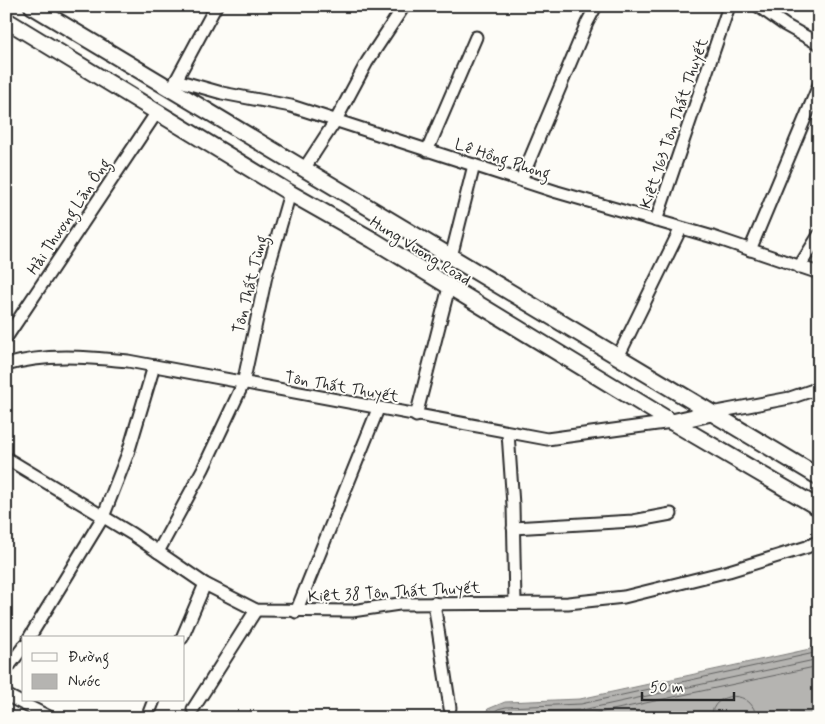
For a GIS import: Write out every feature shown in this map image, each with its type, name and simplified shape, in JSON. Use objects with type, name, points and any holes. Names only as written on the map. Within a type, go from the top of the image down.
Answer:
[{"type":"main road","name":"Hung Vuong Road","points":[[32,6],[174,84],[304,169],[819,477]]},
{"type":"main road","name":"Hung Vuong Road","points":[[6,20],[290,193],[373,240],[672,422],[819,508]]},
{"type":"main road","points":[[157,112],[174,84]]},
{"type":"main road","points":[[290,193],[304,169]]},
{"type":"main road","points":[[448,287],[456,260]]},
{"type":"main road","points":[[672,422],[711,413]]},
{"type":"street","points":[[174,84],[216,6]]},
{"type":"street","points":[[304,169],[336,120],[367,62],[404,6]]},
{"type":"street","points":[[521,180],[587,23],[596,6]]},
{"type":"street","name":"Kiệt 163 Tôn Thất Thuyết","points":[[656,221],[729,6]]},
{"type":"street","points":[[758,6],[785,25],[819,44]]},
{"type":"street","points":[[427,151],[476,37]]},
{"type":"street","name":"Lê Hồng Phong","points":[[174,84],[290,106],[427,151],[819,273]]},
{"type":"street","points":[[750,250],[819,85]]},
{"type":"street","name":"Hải Thượng Lãn Ông","points":[[6,338],[157,112]]},
{"type":"street","points":[[456,260],[474,165]]},
{"type":"street","name":"Tôn Thất Tùng","points":[[158,552],[203,469],[243,384],[266,276],[290,193]]},
{"type":"street","points":[[618,357],[680,230]]},
{"type":"street","points":[[799,267],[819,235]]},
{"type":"street","points":[[416,416],[448,287]]},
{"type":"street","name":"Tôn Thất Thuyết","points":[[6,365],[31,357],[81,357],[154,366],[547,439],[672,422]]},
{"type":"street","points":[[30,636],[103,517],[128,453],[154,366]]},
{"type":"street","points":[[711,413],[790,398],[819,388]]},
{"type":"street","points":[[296,612],[378,409]]},
{"type":"street","points":[[508,433],[513,528],[514,603]]},
{"type":"street","name":"Kiệt 38 Tôn Thất Thuyết","points":[[6,458],[103,517],[205,584],[256,610],[296,612],[352,611],[399,604],[568,603],[624,597],[729,571],[807,547],[819,541]]},
{"type":"street","points":[[513,528],[633,521],[671,514]]},
{"type":"street","points":[[183,636],[205,584]]},
{"type":"street","points":[[434,603],[450,708]]},
{"type":"street","points":[[193,708],[256,610]]},
{"type":"street","points":[[6,670],[22,649]]},
{"type":"street","points":[[6,695],[51,718]]},
{"type":"street","points":[[146,718],[153,702]]},
{"type":"water","points":[[819,647],[819,718],[748,718],[732,715],[716,718],[480,718],[488,709],[505,702],[580,699]]}]
